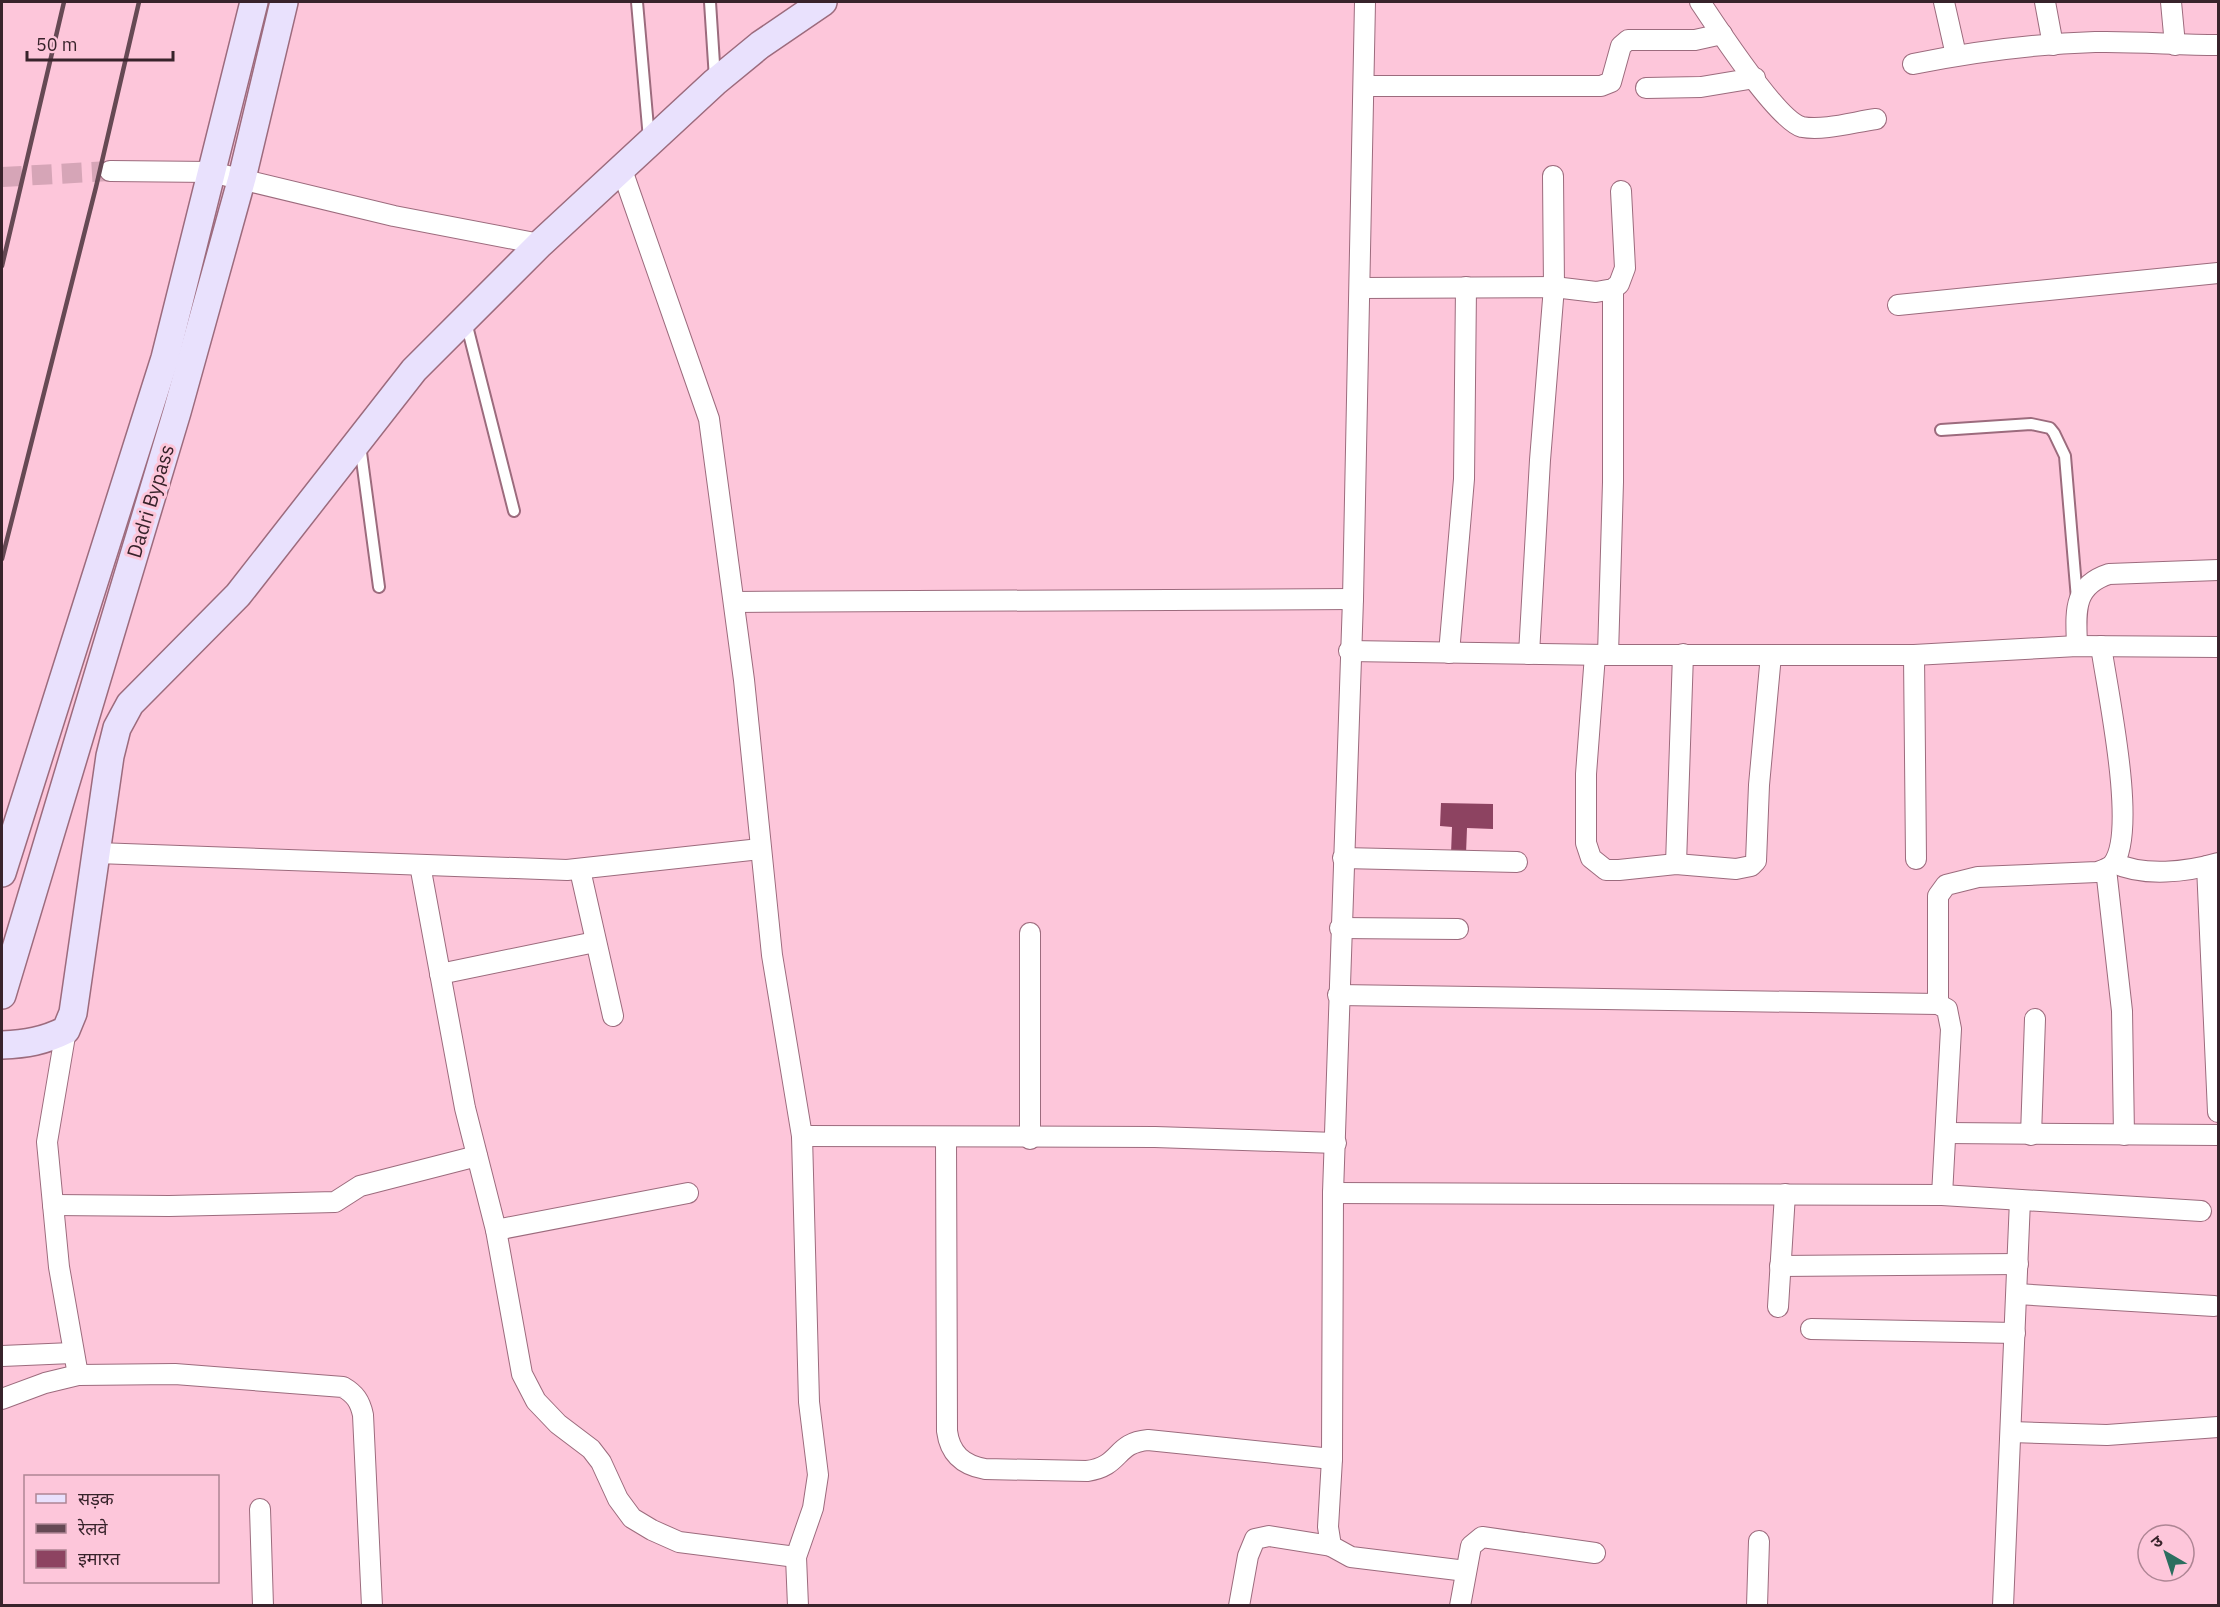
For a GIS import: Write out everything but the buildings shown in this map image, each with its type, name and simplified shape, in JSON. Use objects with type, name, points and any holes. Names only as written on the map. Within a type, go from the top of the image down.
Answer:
[{"type":"main road","name":"Dadri Bypass","points":[[2,873],[165,358],[254,2]]},
{"type":"main road","name":"Dadri Bypass","points":[[2,996],[177,412],[242,178],[284,2]]},
{"type":"main road","points":[[2,1046],[29,1044],[49,1038],[66,1030],[73,1013],[110,756],[117,728],[130,704],[238,595],[414,370],[540,244],[716,82],[760,45],[823,2]]},
{"type":"street","points":[[1331,1546],[1328,1527],[1332,1459],[1333,1193],[1349,651],[1353,598],[1365,2]]},
{"type":"street","points":[[1700,2],[1781,113],[1795,124],[1811,127],[1876,119]]},
{"type":"street","points":[[1944,2],[1956,55]]},
{"type":"street","points":[[2045,2],[2053,45]]},
{"type":"street","points":[[2171,2],[2175,45]]},
{"type":"street","points":[[1364,86],[1601,86],[1611,82],[1614,77],[1620,46],[1628,40],[1701,39],[1722,34]]},
{"type":"street","points":[[1913,64],[1956,55],[2096,42],[2218,45]]},
{"type":"street","points":[[1647,88],[1701,87],[1755,78]]},
{"type":"street","points":[[622,170],[673,308],[709,418],[744,680],[760,849],[779,1010],[795,1083],[802,1136],[809,1402],[818,1475],[813,1508],[796,1557],[798,1605]]},
{"type":"street","points":[[110,171],[211,172],[394,216],[540,244]]},
{"type":"street","points":[[1529,654],[1540,460],[1554,287],[1553,176]]},
{"type":"street","points":[[1361,288],[1554,287],[1596,292],[1613,289],[1619,284],[1625,268],[1621,191]]},
{"type":"street","points":[[1898,305],[2218,273]]},
{"type":"street","points":[[1449,653],[1464,479],[1466,287]]},
{"type":"street","points":[[1613,289],[1613,482],[1601,655],[1586,774],[1586,843],[1591,858],[1606,870],[1676,864],[1736,869],[1751,866],[1756,861],[1759,785],[1771,655]]},
{"type":"street","points":[[2077,646],[2077,606],[2085,587],[2095,579],[2109,574],[2218,570]]},
{"type":"street","points":[[734,602],[1353,598]]},
{"type":"street","points":[[1349,651],[1601,655],[1914,655],[2077,646],[2218,647]]},
{"type":"street","points":[[2101,646],[2120,775],[2123,826],[2110,866],[2122,1011],[2124,1135]]},
{"type":"street","points":[[1676,864],[1683,654]]},
{"type":"street","points":[[1914,655],[1916,859]]},
{"type":"street","points":[[97,853],[580,870],[760,849]]},
{"type":"street","points":[[1343,858],[1517,862]]},
{"type":"street","points":[[420,865],[465,1108],[496,1230],[522,1374],[536,1401],[558,1424],[591,1449],[601,1462],[618,1499],[632,1518],[679,1542],[796,1557]]},
{"type":"street","points":[[1938,1004],[1938,896],[1947,885],[1978,877],[2110,866],[2138,871],[2213,865],[2218,1112]]},
{"type":"street","points":[[580,870],[613,1016]]},
{"type":"street","points":[[1340,928],[1458,929]]},
{"type":"street","points":[[1030,933],[1030,1139]]},
{"type":"street","points":[[440,974],[595,942]]},
{"type":"street","points":[[1338,995],[1938,1004],[1947,1009],[1950,1017],[1947,1132],[1942,1195]]},
{"type":"street","points":[[2031,1135],[2035,1019]]},
{"type":"street","points":[[66,1030],[47,1142],[59,1267],[72,1353],[78,1375]]},
{"type":"street","points":[[1947,1132],[2031,1135],[2218,1135]]},
{"type":"street","points":[[802,1136],[1030,1139],[1155,1137],[1336,1143]]},
{"type":"street","points":[[946,1138],[947,1431],[948,1444],[955,1455],[969,1466],[985,1470],[1087,1471],[1102,1469],[1112,1463],[1121,1450],[1135,1441],[1148,1440],[1332,1459]]},
{"type":"street","points":[[53,1205],[169,1206],[335,1202],[360,1186],[477,1156]]},
{"type":"street","points":[[496,1230],[688,1193]]},
{"type":"street","points":[[1333,1193],[1942,1195],[2201,1211]]},
{"type":"street","points":[[1778,1307],[1785,1194]]},
{"type":"street","points":[[2003,1605],[2020,1200]]},
{"type":"street","points":[[1780,1266],[2018,1264]]},
{"type":"street","points":[[2017,1294],[2214,1306]]},
{"type":"street","points":[[1811,1329],[2015,1333]]},
{"type":"street","points":[[2,1356],[72,1353]]},
{"type":"street","points":[[2,1399],[45,1383],[78,1375],[175,1374],[343,1387],[354,1394],[361,1404],[363,1415],[372,1605]]},
{"type":"street","points":[[2011,1432],[2107,1435],[2218,1427]]},
{"type":"street","points":[[260,1509],[263,1605]]},
{"type":"street","points":[[1239,1605],[1250,1546],[1255,1539],[1269,1536],[1331,1546],[1351,1557],[1466,1571]]},
{"type":"street","points":[[1460,1605],[1471,1546],[1482,1537],[1595,1553]]},
{"type":"street","points":[[1757,1605],[1759,1541]]},
{"type":"lane","points":[[637,2],[650,143]]},
{"type":"lane","points":[[710,2],[716,82]]},
{"type":"lane","points":[[465,319],[514,511]]},
{"type":"lane","points":[[1941,430],[2031,424],[2050,428],[2054,433],[2065,456],[2077,606]]},
{"type":"lane","points":[[359,439],[379,587]]},
{"type":"tunnel","points":[[2,177],[110,171]]},
{"type":"railway","points":[[2,266],[64,2]]},
{"type":"railway","points":[[2,559],[96,187],[139,2]]}]
